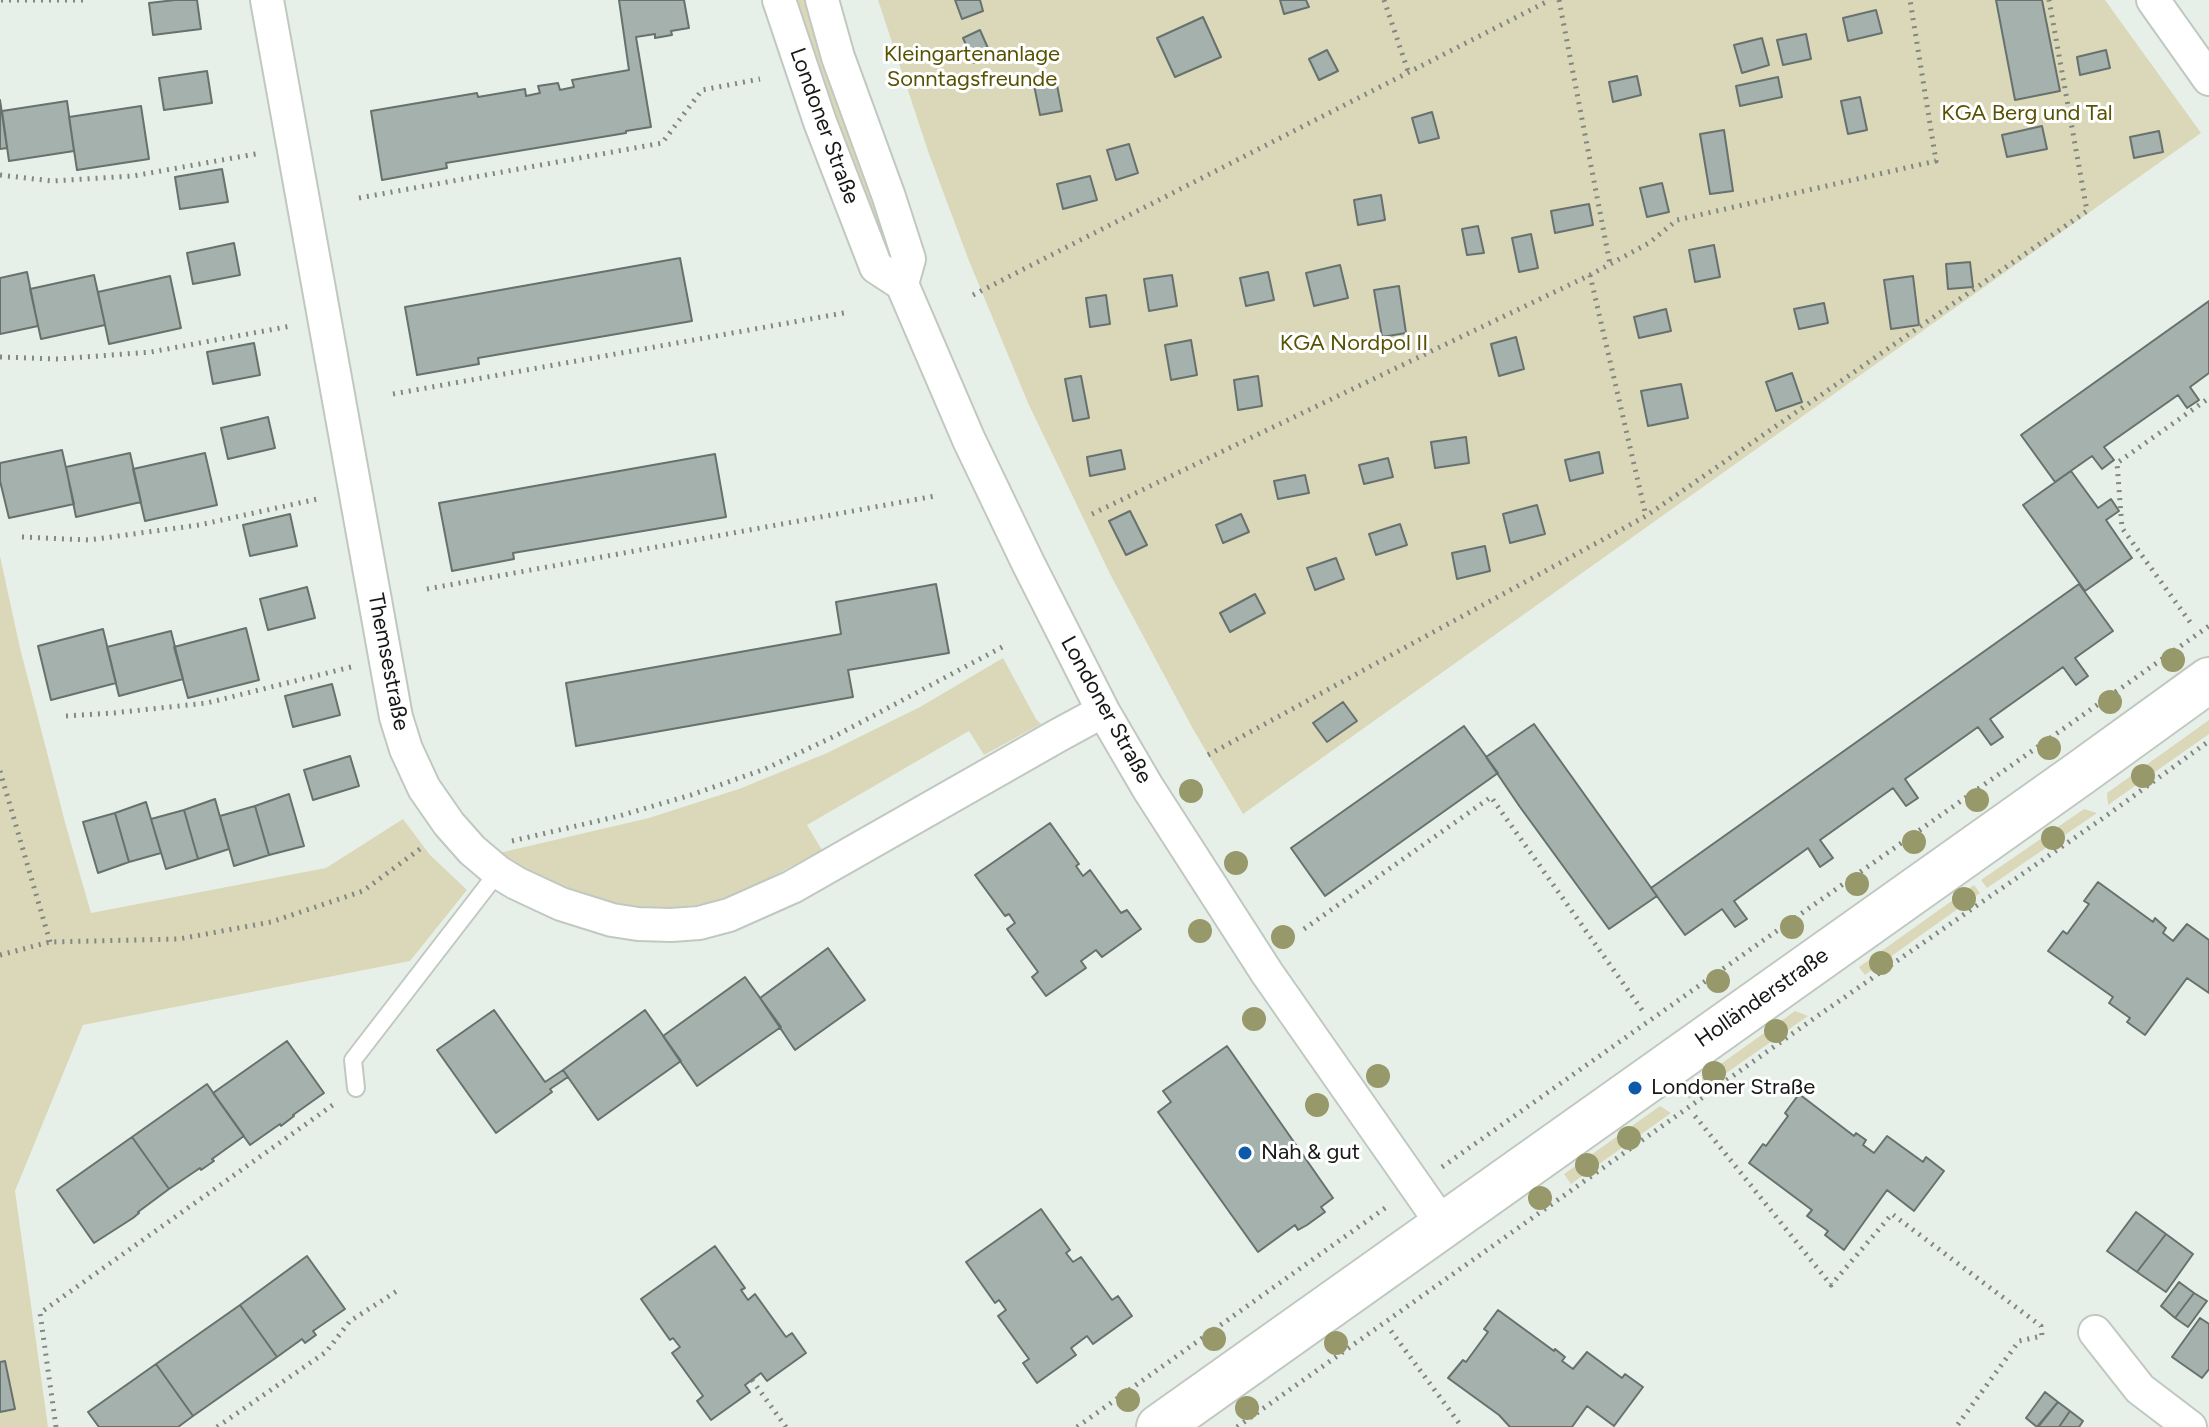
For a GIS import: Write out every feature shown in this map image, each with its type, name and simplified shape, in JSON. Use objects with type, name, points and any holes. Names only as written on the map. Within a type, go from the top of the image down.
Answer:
[{"type":"street","name":"Themsestraße","points":[[267,0],[396,717],[406,749],[424,788],[472,850],[500,858],[516,883],[561,904],[612,920],[638,924],[699,923],[729,915],[792,887],[1103,711]]},
{"type":"street","name":"Londoner Straße","points":[[779,0],[820,122],[876,267],[902,284],[969,440],[1103,711],[1148,788],[1267,973],[1443,1225]]},
{"type":"street","name":"Londoner Straße","points":[[822,0],[838,57],[909,259],[902,284]]},
{"type":"street","points":[[2157,2],[2209,79]]},
{"type":"street","name":"Holländerstraße","points":[[1159,1427],[2209,680]]},
{"type":"street","points":[[2095,1332],[2140,1389],[2190,1427]]},
{"type":"lane","points":[[356,1088],[353,1060],[500,858]]},
{"type":"path","points":[[1,0],[89,0]]},
{"type":"path","points":[[1384,0],[1409,74]]},
{"type":"path","points":[[973,295],[1550,0]]},
{"type":"path","points":[[1559,0],[1610,264]]},
{"type":"path","points":[[1092,514],[1590,275],[1649,243],[1677,220],[1936,161],[1910,0]]},
{"type":"path","points":[[1208,755],[1646,516],[2087,211],[2049,0]]},
{"type":"path","points":[[359,198],[662,143],[702,90],[760,79]]},
{"type":"path","points":[[0,175],[52,181],[133,176],[270,151]]},
{"type":"path","points":[[1590,275],[1646,516]]},
{"type":"path","points":[[393,394],[849,312]]},
{"type":"path","points":[[0,357],[58,359],[151,352],[300,324]]},
{"type":"path","points":[[2190,622],[2122,528],[2117,463],[2209,398]]},
{"type":"path","points":[[427,589],[935,496]]},
{"type":"path","points":[[22,537],[89,540],[199,525],[331,497]]},
{"type":"path","points":[[1520,1113],[2209,626]]},
{"type":"path","points":[[500,858],[765,769],[837,735],[1006,645]]},
{"type":"path","points":[[66,716],[207,703],[360,665]]},
{"type":"path","points":[[1237,1427],[2209,741]]},
{"type":"path","points":[[0,771],[50,942]]},
{"type":"path","points":[[1304,929],[1491,797],[1642,1010]]},
{"type":"path","points":[[0,955],[50,942],[179,939],[271,922],[363,891],[431,841]]},
{"type":"path","points":[[56,1427],[40,1313],[356,1088]]},
{"type":"path","points":[[1695,1116],[1831,1285],[1892,1214],[2041,1326],[2042,1336],[2019,1341],[1956,1427]]},
{"type":"path","points":[[1077,1427],[1348,1235]]},
{"type":"path","points":[[217,1427],[326,1352],[350,1321],[397,1291]]},
{"type":"path","points":[[1391,1331],[1462,1427]]},
{"type":"path","points":[[752,1380],[786,1427]]},
{"type":"green space","points":[[789,0],[807,0],[898,259],[892,269]]},
{"type":"green space","name":"KGA Nordpol II","points":[[878,0],[2105,0],[2201,133],[1243,814],[1193,729],[1110,574],[1028,403],[929,154]]},
{"type":"green space","points":[[0,556],[20,648],[91,913],[326,868],[403,819],[430,855],[467,890],[410,961],[83,1025],[15,1191],[48,1427],[0,1427]]},
{"type":"green space","points":[[1003,658],[1041,724],[984,755],[969,731],[807,825],[822,850],[756,885],[718,900],[669,908],[613,902],[540,877],[499,853],[649,818],[739,789],[827,753],[920,707]]},
{"type":"green space","points":[[2209,720],[2209,734],[2108,805],[2107,793]]},
{"type":"green space","points":[[2084,809],[2097,813],[1987,888],[1981,880]]},
{"type":"green space","points":[[1974,885],[1980,893],[1865,975],[1859,967]]},
{"type":"green space","points":[[1795,1011],[1808,1016],[1689,1099],[1683,1091]]},
{"type":"green space","points":[[1660,1106],[1671,1113],[1571,1184],[1564,1174]]},
{"type":"building","points":[[197,0],[201,29],[153,35],[149,3]]},
{"type":"building","points":[[619,0],[684,0],[689,28],[655,38],[655,34],[636,37],[651,127],[446,163],[447,168],[382,180],[371,111],[477,93],[478,97],[525,89],[526,96],[540,93],[538,86],[558,83],[560,90],[574,87],[572,80],[629,70]]},
{"type":"building","points":[[955,0],[980,0],[983,11],[962,19]]},
{"type":"building","points":[[1280,0],[1306,0],[1309,7],[1284,14]]},
{"type":"building","points":[[1996,0],[2042,0],[2060,91],[2015,100]]},
{"type":"building","points":[[1876,10],[1882,33],[1848,41],[1843,18]]},
{"type":"building","points":[[1203,17],[1221,57],[1175,77],[1157,38]]},
{"type":"building","points":[[980,30],[991,55],[974,63],[963,38]]},
{"type":"building","points":[[1806,34],[1811,59],[1783,65],[1777,40]]},
{"type":"building","points":[[1762,38],[1769,65],[1742,73],[1734,45]]},
{"type":"building","points":[[1327,50],[1338,71],[1319,80],[1309,59]]},
{"type":"building","points":[[2106,50],[2110,68],[2080,75],[2077,57]]},
{"type":"building","points":[[207,71],[212,103],[164,110],[159,78]]},
{"type":"building","points":[[1637,76],[1641,95],[1613,102],[1609,82]]},
{"type":"building","points":[[1778,77],[1782,97],[1740,106],[1736,86]]},
{"type":"building","points":[[1056,80],[1062,111],[1040,115],[1034,85]]},
{"type":"building","points":[[1860,97],[1867,130],[1848,134],[1841,101]]},
{"type":"building","points":[[0,100],[7,148],[0,149]]},
{"type":"building","points":[[67,101],[74,151],[9,161],[2,111]]},
{"type":"building","points":[[141,106],[149,159],[77,170],[69,117]]},
{"type":"building","points":[[1432,112],[1439,138],[1419,143],[1412,118]]},
{"type":"building","points":[[2042,126],[2047,149],[2007,157],[2002,135]]},
{"type":"building","points":[[1724,130],[1733,191],[1710,194],[1700,134]]},
{"type":"building","points":[[2159,131],[2163,152],[2134,158],[2130,137]]},
{"type":"building","points":[[1129,144],[1138,173],[1116,180],[1107,150]]},
{"type":"building","points":[[222,169],[228,202],[180,209],[175,177]]},
{"type":"building","points":[[1090,176],[1097,200],[1063,209],[1057,184]]},
{"type":"building","points":[[1662,183],[1669,212],[1647,217],[1640,188]]},
{"type":"building","points":[[1381,195],[1385,220],[1358,225],[1354,200]]},
{"type":"building","points":[[1589,204],[1593,225],[1555,233],[1551,211]]},
{"type":"building","points":[[1478,226],[1484,253],[1467,255],[1462,229]]},
{"type":"building","points":[[1531,234],[1538,268],[1519,272],[1512,238]]},
{"type":"building","points":[[234,243],[240,275],[193,284],[187,253]]},
{"type":"building","points":[[1714,245],[1720,277],[1695,282],[1689,250]]},
{"type":"building","points":[[680,258],[692,321],[478,358],[479,364],[417,375],[405,307]]},
{"type":"building","points":[[1970,262],[1973,287],[1948,289],[1946,264]]},
{"type":"building","points":[[1340,265],[1348,298],[1314,306],[1306,273]]},
{"type":"building","points":[[27,272],[38,326],[0,334],[0,278]]},
{"type":"building","points":[[1268,272],[1274,300],[1246,306],[1240,278]]},
{"type":"building","points":[[94,275],[105,325],[41,339],[30,289]]},
{"type":"building","points":[[1172,275],[1177,306],[1149,311],[1144,279]]},
{"type":"building","points":[[170,276],[181,328],[109,344],[98,292]]},
{"type":"building","points":[[1913,276],[1919,325],[1891,329],[1884,280]]},
{"type":"building","points":[[1399,286],[1406,333],[1382,337],[1374,290]]},
{"type":"building","points":[[1106,295],[1110,324],[1090,327],[1086,298]]},
{"type":"building","points":[[2209,301],[2209,373],[2190,387],[2199,400],[2187,408],[2178,395],[2104,447],[2114,460],[2102,469],[2092,456],[2055,482],[2021,435]]},
{"type":"building","points":[[1824,303],[1828,323],[1799,329],[1794,309]]},
{"type":"building","points":[[1666,309],[1671,331],[1639,338],[1634,317]]},
{"type":"building","points":[[1516,337],[1524,369],[1499,376],[1491,344]]},
{"type":"building","points":[[1191,340],[1197,375],[1171,380],[1165,345]]},
{"type":"building","points":[[254,343],[260,375],[213,384],[207,352]]},
{"type":"building","points":[[1792,373],[1802,402],[1776,411],[1766,382]]},
{"type":"building","points":[[1081,376],[1089,418],[1073,421],[1065,379]]},
{"type":"building","points":[[1258,376],[1262,406],[1238,410],[1234,380]]},
{"type":"building","points":[[1681,384],[1688,418],[1648,426],[1641,391]]},
{"type":"building","points":[[268,417],[275,448],[228,459],[221,428]]},
{"type":"building","points":[[1466,437],[1469,463],[1435,468],[1431,442]]},
{"type":"building","points":[[62,450],[74,504],[9,518],[0,481],[0,463]]},
{"type":"building","points":[[1121,450],[1125,469],[1090,476],[1087,457]]},
{"type":"building","points":[[1599,452],[1603,473],[1570,481],[1565,460]]},
{"type":"building","points":[[130,453],[141,502],[76,517],[66,467]]},
{"type":"building","points":[[205,453],[217,505],[145,521],[133,469]]},
{"type":"building","points":[[715,454],[726,517],[513,553],[514,559],[452,571],[439,503]]},
{"type":"building","points":[[1388,458],[1393,477],[1364,484],[1359,465]]},
{"type":"building","points":[[2071,471],[2098,508],[2111,499],[2119,511],[2106,520],[2132,558],[2085,591],[2023,505]]},
{"type":"building","points":[[1305,475],[1309,493],[1278,499],[1274,481]]},
{"type":"building","points":[[1537,505],[1545,534],[1510,543],[1503,514]]},
{"type":"building","points":[[1130,511],[1147,545],[1126,555],[1109,521]]},
{"type":"building","points":[[290,514],[297,546],[250,556],[243,525]]},
{"type":"building","points":[[1241,514],[1249,532],[1223,543],[1216,525]]},
{"type":"building","points":[[1400,524],[1407,545],[1376,555],[1369,534]]},
{"type":"building","points":[[1485,546],[1490,571],[1457,579],[1452,553]]},
{"type":"building","points":[[1336,558],[1344,579],[1315,590],[1307,568]]},
{"type":"building","points":[[936,584],[949,653],[848,670],[853,697],[576,746],[566,683],[841,634],[836,602]]},
{"type":"building","points":[[2079,584],[2113,631],[2075,658],[2088,676],[2076,685],[2063,667],[1990,719],[2003,737],[1991,745],[1978,727],[1905,779],[1918,798],[1906,806],[1893,788],[1820,840],[1833,858],[1820,867],[1808,848],[1734,901],[1747,919],[1735,927],[1722,909],[1685,935],[1651,888]]},
{"type":"building","points":[[307,587],[315,618],[268,630],[260,599]]},
{"type":"building","points":[[1255,594],[1265,613],[1230,632],[1220,613]]},
{"type":"building","points":[[246,628],[259,680],[188,698],[174,647]]},
{"type":"building","points":[[103,629],[116,683],[51,700],[38,646]]},
{"type":"building","points":[[171,631],[183,679],[119,696],[107,647]]},
{"type":"building","points":[[332,684],[340,715],[293,727],[285,696]]},
{"type":"building","points":[[1343,702],[1357,721],[1327,742],[1313,723]]},
{"type":"building","points":[[1534,724],[1657,896],[1609,929],[1486,757]]},
{"type":"building","points":[[1464,726],[1498,773],[1325,896],[1291,848]]},
{"type":"building","points":[[350,756],[359,786],[313,800],[304,770]]},
{"type":"building","points":[[289,794],[304,846],[269,855],[255,806]]},
{"type":"building","points":[[215,799],[229,849],[198,859],[184,810]]},
{"type":"building","points":[[146,802],[161,853],[129,862],[115,813]]},
{"type":"building","points":[[255,806],[269,855],[234,866],[220,816]]},
{"type":"building","points":[[184,810],[198,859],[166,869],[151,819]]},
{"type":"building","points":[[115,813],[129,862],[98,873],[83,822]]},
{"type":"building","points":[[1050,823],[1079,864],[1076,866],[1083,876],[1090,870],[1121,913],[1127,910],[1141,929],[1102,957],[1096,950],[1081,961],[1086,968],[1046,996],[1032,977],[1038,972],[1007,929],[1015,923],[1009,914],[1005,916],[975,875]]},
{"type":"building","points":[[2098,882],[2153,922],[2155,918],[2166,928],[2163,933],[2173,941],[2187,924],[2209,940],[2209,993],[2187,978],[2145,1035],[2127,1022],[2130,1018],[2109,1003],[2113,997],[2048,951],[2063,931],[2067,934],[2089,904],[2084,901]]},
{"type":"building","points":[[828,948],[865,1000],[795,1050],[760,998]]},
{"type":"building","points":[[745,977],[781,1027],[697,1086],[663,1036]]},
{"type":"building","points":[[494,1010],[545,1082],[563,1070],[568,1077],[496,1133],[437,1050]]},
{"type":"building","points":[[645,1010],[681,1061],[598,1120],[563,1070]]},
{"type":"building","points":[[287,1041],[324,1093],[250,1145],[213,1093]]},
{"type":"building","name":"Nah & gut","points":[[1227,1046],[1333,1198],[1321,1207],[1325,1212],[1307,1225],[1298,1230],[1295,1225],[1258,1252],[1158,1112],[1171,1102],[1163,1091]]},
{"type":"building","points":[[207,1084],[244,1136],[212,1159],[214,1161],[169,1189],[132,1137]]},
{"type":"building","points":[[1799,1094],[1854,1136],[1856,1133],[1866,1140],[1863,1145],[1874,1153],[1887,1136],[1923,1162],[1926,1157],[1944,1171],[1914,1211],[1887,1190],[1844,1250],[1825,1235],[1828,1231],[1807,1216],[1812,1210],[1749,1163],[1788,1116],[1785,1113]]},
{"type":"building","points":[[132,1137],[169,1189],[133,1218],[94,1243],[57,1190]]},
{"type":"building","points":[[1041,1209],[1070,1250],[1066,1253],[1073,1262],[1081,1257],[1112,1300],[1118,1296],[1132,1316],[1093,1344],[1087,1336],[1071,1348],[1076,1355],[1037,1383],[1023,1363],[1029,1359],[998,1316],[1006,1310],[999,1300],[995,1303],[966,1262]]},
{"type":"building","points":[[2136,1212],[2166,1234],[2137,1272],[2107,1251]]},
{"type":"building","points":[[2166,1234],[2193,1254],[2166,1292],[2137,1272]]},
{"type":"building","points":[[715,1246],[745,1288],[741,1290],[748,1300],[755,1294],[786,1337],[792,1333],[806,1353],[767,1381],[761,1373],[745,1385],[750,1392],[711,1420],[697,1401],[703,1396],[672,1353],[680,1347],[673,1338],[670,1340],[641,1299]]},
{"type":"building","points":[[307,1256],[345,1309],[313,1331],[316,1335],[305,1343],[302,1339],[277,1357],[240,1305]]},
{"type":"building","points":[[2179,1282],[2194,1293],[2175,1318],[2161,1306]]},
{"type":"building","points":[[2194,1293],[2207,1301],[2188,1327],[2175,1318]]},
{"type":"building","points":[[240,1305],[277,1357],[193,1416],[156,1364]]},
{"type":"building","points":[[1498,1310],[1555,1349],[1565,1357],[1562,1361],[1573,1369],[1587,1352],[1622,1378],[1625,1374],[1643,1387],[1614,1426],[1587,1406],[1572,1427],[1510,1427],[1499,1415],[1448,1378],[1463,1360],[1466,1362],[1488,1332],[1484,1329]]},
{"type":"building","points":[[2200,1318],[2209,1324],[2209,1369],[2202,1378],[2172,1357]]},
{"type":"building","points":[[5,1361],[15,1409],[0,1412],[0,1362]]},
{"type":"building","points":[[156,1364],[193,1416],[178,1427],[99,1427],[88,1412]]},
{"type":"building","points":[[2045,1392],[2058,1402],[2037,1427],[2026,1418]]},
{"type":"building","points":[[2058,1402],[2070,1411],[2059,1427],[2038,1427]]},
{"type":"building","points":[[2070,1411],[2083,1421],[2079,1427],[2059,1427]]},
{"type":"place","name":"Londoner Straße","points":[[1635,1088]]},
{"type":"place","name":"Nah & gut","points":[[1245,1153]]},
{"type":"park label","name":"Kleingartenanlage Sonntagsfreunde","points":[[972,68]]},
{"type":"park label","name":"KGA Berg und Tal","points":[[2027,114]]}]
